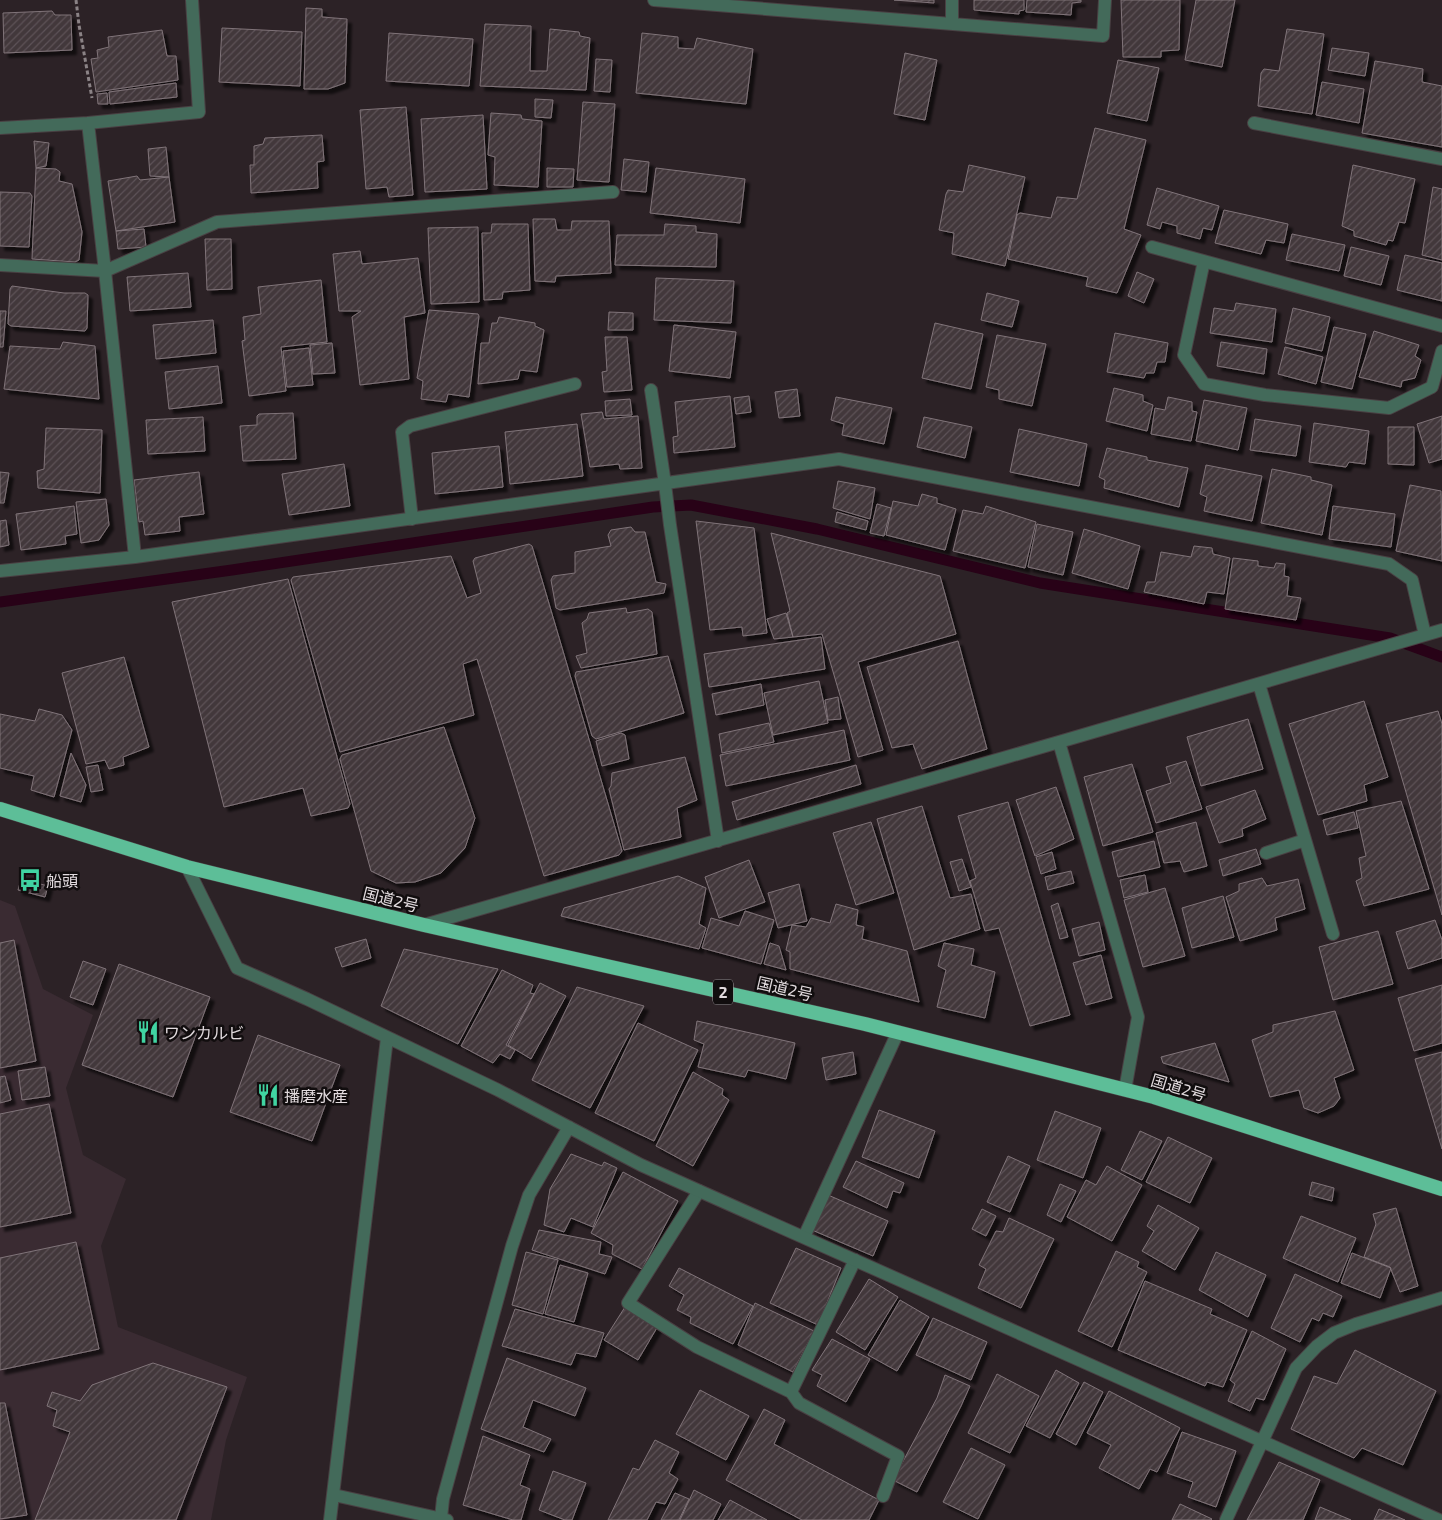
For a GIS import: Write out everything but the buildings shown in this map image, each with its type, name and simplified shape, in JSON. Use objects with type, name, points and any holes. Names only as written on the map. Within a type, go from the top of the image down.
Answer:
[{"type":"highway","name":"国道2号","points":[[0,809],[188,868],[424,925],[898,1032],[1154,1097],[1442,1189]]},
{"type":"street","points":[[0,128],[92,123],[199,112],[192,0]]},
{"type":"street","points":[[654,0],[804,6],[952,24],[1103,36],[1105,0]]},
{"type":"street","points":[[952,0],[952,24]]},
{"type":"street","points":[[1254,122],[1442,159]]},
{"type":"street","points":[[92,123],[134,557]]},
{"type":"street","points":[[0,265],[105,271],[217,222],[613,192]]},
{"type":"street","points":[[1152,247],[1442,326]]},
{"type":"street","points":[[1204,261],[1184,355],[1204,384],[1265,395],[1389,408],[1432,388],[1442,351]]},
{"type":"street","points":[[412,519],[402,432],[410,426],[575,384]]},
{"type":"street","points":[[651,390],[718,841]]},
{"type":"street","points":[[0,571],[134,557],[665,487],[839,460],[1389,564],[1412,580],[1423,635]]},
{"type":"street","points":[[424,925],[1441,631]]},
{"type":"street","points":[[1259,684],[1333,934]]},
{"type":"street","points":[[1059,742],[1138,1017],[1125,1090]]},
{"type":"street","points":[[1266,852],[1305,840]]},
{"type":"street","points":[[188,868],[237,968],[498,1090],[641,1165],[1439,1520]]},
{"type":"street","points":[[804,1237],[898,1032]]},
{"type":"street","points":[[330,1520],[387,1038]]},
{"type":"street","points":[[334,1495],[444,1519],[443,1499],[512,1246],[529,1195],[569,1127]]},
{"type":"street","points":[[699,1191],[628,1303],[697,1347],[791,1392],[799,1403],[898,1456],[883,1496]]},
{"type":"street","points":[[791,1392],[855,1260]]},
{"type":"street","points":[[1226,1520],[1296,1368],[1317,1346],[1334,1333],[1356,1324],[1442,1298]]},
{"type":"path","points":[[76,0],[92,123]]},
{"type":"shaded area","points":[[0,900],[15,906],[43,989],[93,1015],[66,1088],[83,1155],[126,1179],[101,1246],[118,1327],[247,1377],[226,1440],[211,1520],[0,1520]]},
{"type":"waterway","points":[[0,602],[232,570],[653,507],[691,505],[817,529],[1040,583],[1390,638],[1442,657]]},
{"type":"place","name":"船頭","points":[[30,880]]},
{"type":"place","name":"ワンカルビ","points":[[148,1032]]},
{"type":"place","name":"播磨水産","points":[[268,1095]]}]
